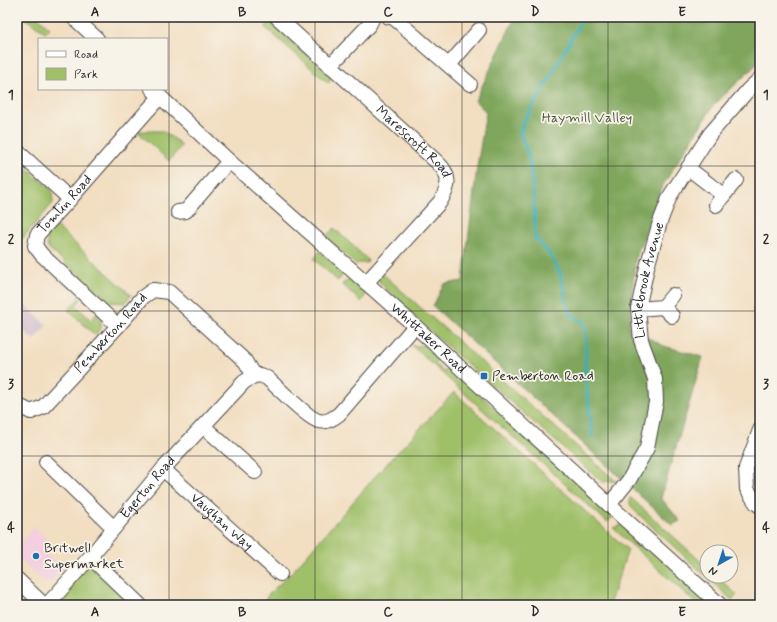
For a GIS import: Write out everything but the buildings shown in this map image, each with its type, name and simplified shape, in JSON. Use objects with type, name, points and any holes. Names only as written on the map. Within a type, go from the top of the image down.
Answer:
[{"type":"street","points":[[73,17],[96,38]]},
{"type":"street","name":"Marescroft Road","points":[[276,17],[441,166],[445,172],[448,182],[447,188],[440,202],[366,283]]},
{"type":"street","points":[[330,66],[369,25],[373,17]]},
{"type":"street","points":[[390,17],[394,18],[470,84]]},
{"type":"street","points":[[448,65],[479,30]]},
{"type":"street","name":"Littlebrook Avenue","points":[[609,505],[629,480],[647,448],[656,402],[655,379],[641,340],[638,309],[647,267],[660,222],[670,196],[710,134],[748,90],[760,79]]},
{"type":"street","name":"Whittaker Road","points":[[156,93],[229,161],[415,326],[720,605]]},
{"type":"street","name":"Tomlin Road","points":[[118,326],[42,255],[35,246],[37,235],[148,110],[156,93]]},
{"type":"street","points":[[17,151],[70,199]]},
{"type":"street","points":[[178,212],[186,211],[229,161]]},
{"type":"street","points":[[688,168],[719,200],[736,180]]},
{"type":"street","name":"Pemberton Road","points":[[17,405],[31,412],[44,407],[143,297],[153,290],[169,292],[245,361],[254,376]]},
{"type":"street","points":[[638,309],[668,311],[673,295]]},
{"type":"street","points":[[254,376],[260,375],[267,378],[308,415],[316,420],[321,422],[332,419],[339,414],[415,326]]},
{"type":"street","name":"Egerton Road","points":[[46,605],[90,557],[163,469],[244,382],[254,376]]},
{"type":"street","points":[[203,426],[255,472]]},
{"type":"street","points":[[760,430],[746,468],[748,489],[756,503],[760,506]]},
{"type":"street","points":[[46,462],[114,528]]},
{"type":"street","name":"Vaughan Way","points":[[163,469],[280,574]]},
{"type":"street","points":[[90,557],[140,605]]},
{"type":"street","points":[[17,579],[46,605]]},
{"type":"shaded area","points":[[17,298],[47,325],[34,340],[17,324]]},
{"type":"shaded area","points":[[34,528],[49,541],[42,551],[63,568],[50,583],[44,582],[20,559],[17,562],[17,546]]},
{"type":"green space","points":[[23,17],[38,17],[50,28],[46,33]]},
{"type":"green space","name":"Haymill Valley","points":[[515,17],[760,17],[760,61],[713,106],[663,185],[635,260],[629,328],[664,346],[703,357],[661,498],[680,521],[672,525],[433,306],[444,284],[463,281],[477,167],[486,112],[475,101]]},
{"type":"green space","points":[[270,22],[333,78],[328,83],[265,27]]},
{"type":"green space","points":[[137,131],[163,131],[182,145],[169,161]]},
{"type":"green space","points":[[17,162],[52,190],[53,203],[21,240],[17,236]]},
{"type":"green space","points":[[56,226],[131,295],[125,303],[110,302],[47,247],[47,233]]},
{"type":"green space","points":[[334,228],[368,260],[367,263],[358,263],[356,265],[326,237]]},
{"type":"green space","points":[[320,251],[344,273],[338,281],[314,259]]},
{"type":"green space","points":[[384,275],[617,482],[602,482],[431,332],[381,284],[377,276]]},
{"type":"green space","points":[[350,278],[367,293],[361,302],[342,284]]},
{"type":"green space","points":[[79,298],[81,299],[76,306],[91,320],[97,313],[101,320],[101,329],[95,335],[68,310]]},
{"type":"green space","points":[[424,345],[439,357],[435,364],[444,372],[448,367],[554,460],[614,516],[607,522],[412,346]]},
{"type":"green space","points":[[454,392],[628,550],[609,605],[260,605],[292,572],[380,471]]},
{"type":"green space","points":[[630,497],[699,560],[699,570],[634,510],[630,504]]},
{"type":"green space","points":[[625,524],[712,605],[698,605],[613,528]]},
{"type":"green space","points":[[90,562],[134,605],[64,605],[58,599]]},
{"type":"green space","points":[[715,584],[725,584],[737,595],[732,600]]},
{"type":"waterway","points":[[583,17],[552,74],[525,119],[520,132],[529,157],[534,199],[535,238],[551,256],[560,273],[569,313],[585,324],[585,373],[592,436]]},
{"type":"place","name":"Pemberton Road","points":[[484,376]]},
{"type":"place","name":"Britwell Supermarket","points":[[36,556]]}]
